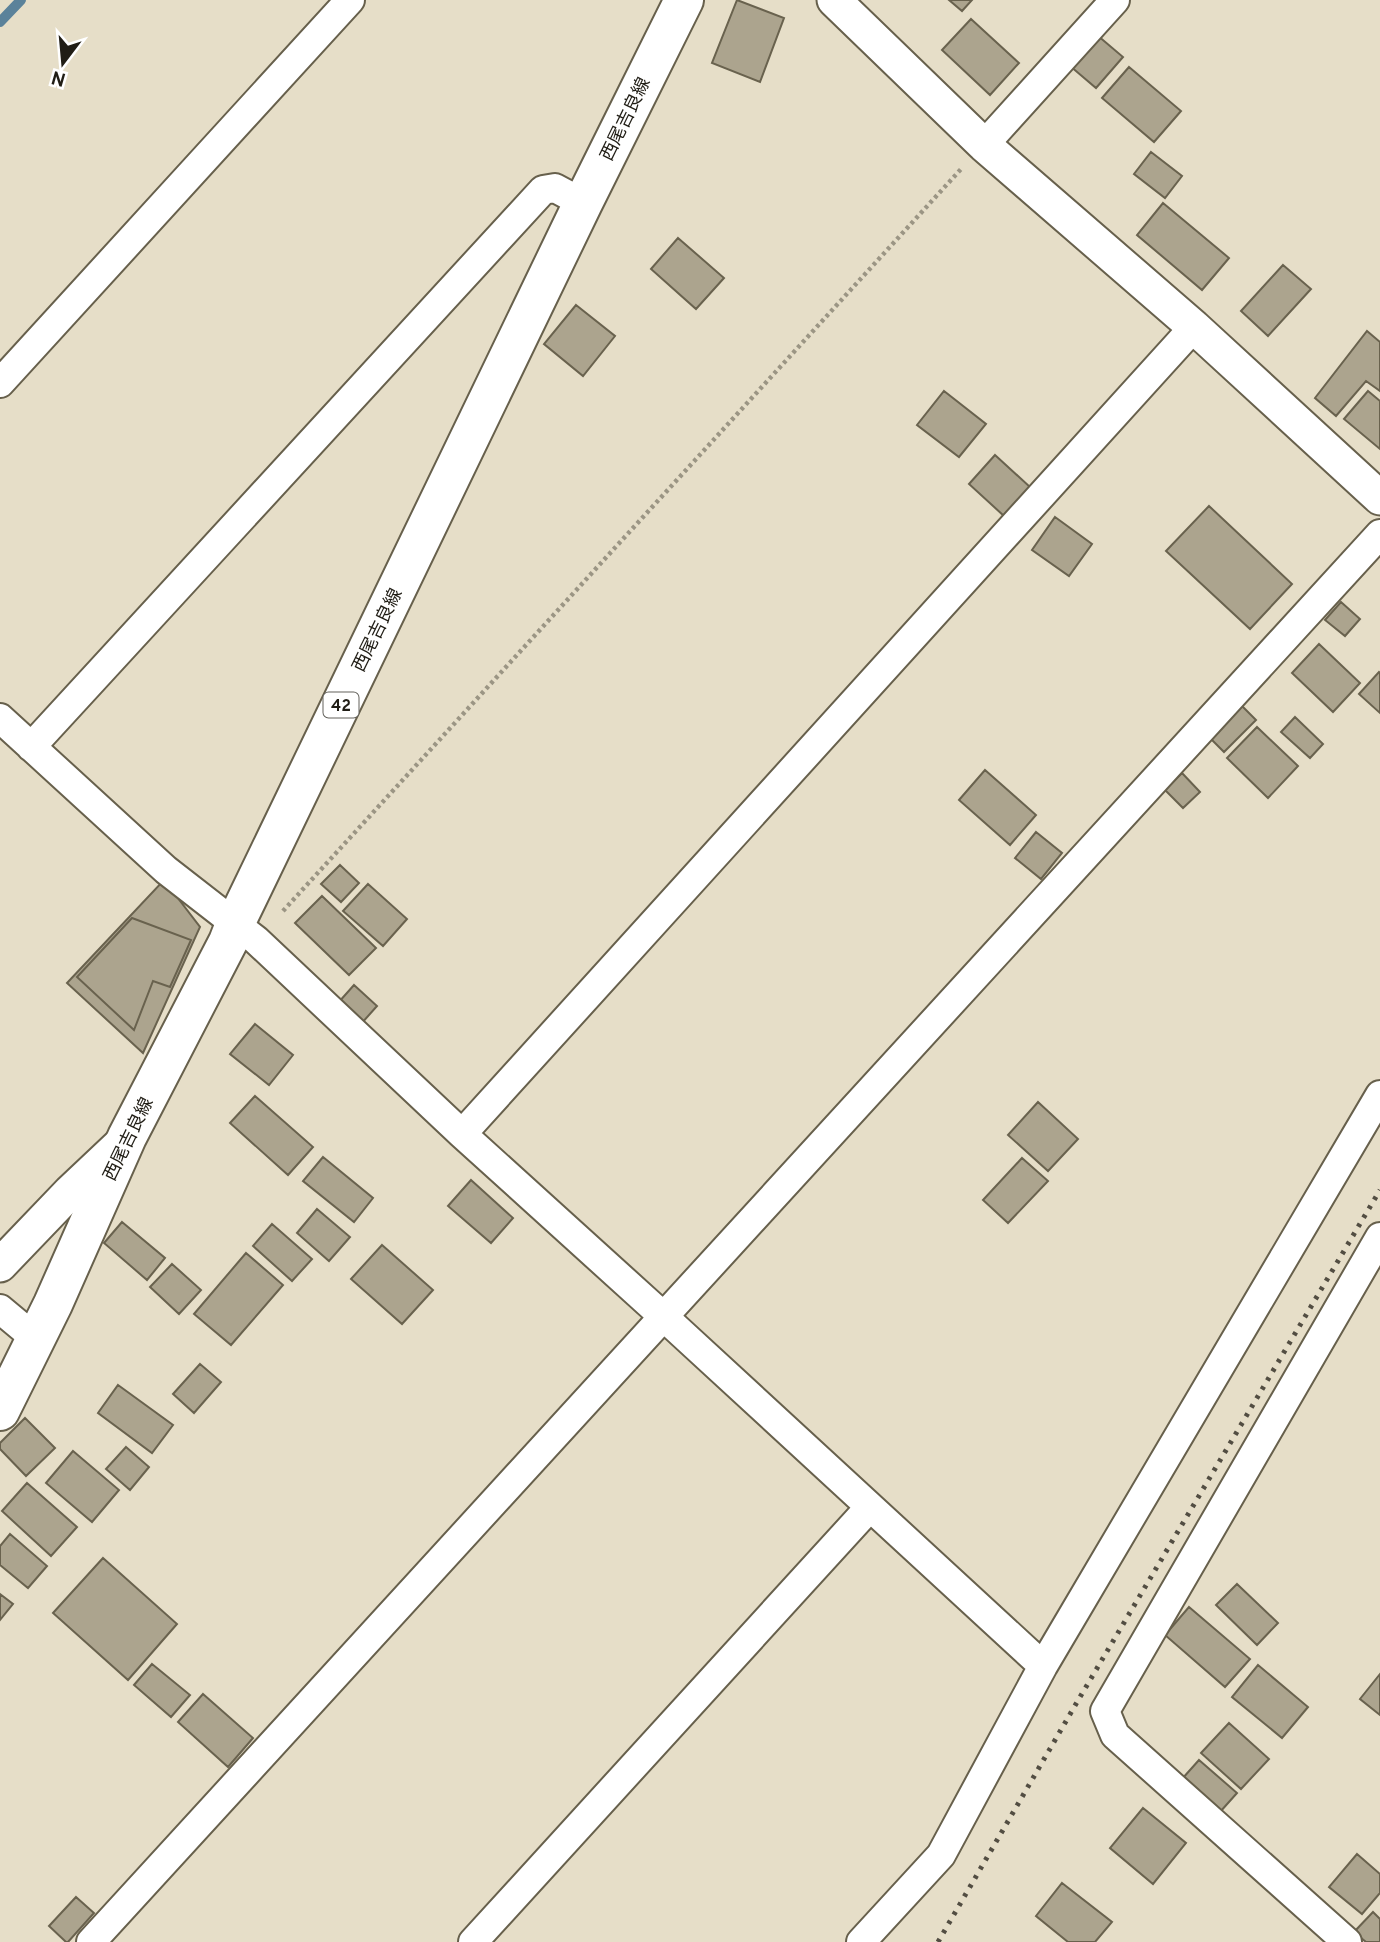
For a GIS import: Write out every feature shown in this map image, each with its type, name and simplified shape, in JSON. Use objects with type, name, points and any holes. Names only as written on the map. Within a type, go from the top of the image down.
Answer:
[{"type":"main road","name":"西尾吉良線","points":[[0,1411],[36,1339],[127,1138],[228,942],[246,932],[583,203],[684,0]]},
{"type":"street","points":[[0,383],[350,0]]},
{"type":"street","points":[[834,0],[984,145],[1194,327],[1380,498]]},
{"type":"street","points":[[984,145],[1115,0]]},
{"type":"street","points":[[32,747],[543,190],[555,188],[583,203]]},
{"type":"street","points":[[462,1134],[1194,327]]},
{"type":"street","points":[[91,1942],[1380,534]]},
{"type":"street","points":[[0,718],[166,870],[246,932],[462,1134],[1043,1666]]},
{"type":"street","points":[[860,1942],[941,1855],[1043,1666],[1380,1096]]},
{"type":"street","points":[[0,1265],[70,1192],[127,1138]]},
{"type":"street","points":[[1347,1942],[1115,1735],[1105,1711],[1380,1237]]},
{"type":"street","points":[[0,1309],[36,1339]]},
{"type":"street","points":[[473,1942],[870,1507]]},
{"type":"path","points":[[246,932],[984,145]]},
{"type":"building","points":[[737,0],[784,18],[760,82],[712,63]]},
{"type":"building","points":[[949,0],[972,0],[962,11]]},
{"type":"building","points":[[971,19],[1019,63],[990,95],[942,50]]},
{"type":"building","points":[[1097,35],[1123,57],[1096,88],[1070,66]]},
{"type":"building","points":[[1129,67],[1181,111],[1154,142],[1102,98]]},
{"type":"building","points":[[1151,152],[1182,176],[1165,198],[1134,174]]},
{"type":"building","points":[[1163,203],[1229,258],[1202,290],[1137,235]]},
{"type":"building","points":[[678,238],[724,278],[696,309],[651,269]]},
{"type":"building","points":[[1283,265],[1311,289],[1268,336],[1241,311]]},
{"type":"building","points":[[576,305],[615,336],[583,376],[544,344]]},
{"type":"building","points":[[1367,331],[1380,342],[1380,391],[1366,381],[1336,416],[1315,398]]},
{"type":"building","points":[[944,391],[986,424],[959,457],[917,425]]},
{"type":"building","points":[[1368,391],[1380,401],[1380,449],[1344,419]]},
{"type":"building","points":[[995,455],[1030,487],[1004,516],[969,484]]},
{"type":"building","points":[[1209,506],[1292,584],[1250,629],[1166,551]]},
{"type":"building","points":[[1055,517],[1092,544],[1069,576],[1032,550]]},
{"type":"building","points":[[1341,602],[1360,619],[1345,636],[1325,620]]},
{"type":"building","points":[[1319,644],[1360,683],[1333,712],[1292,673]]},
{"type":"building","points":[[1380,673],[1380,713],[1359,694]]},
{"type":"building","points":[[1242,706],[1256,720],[1224,752],[1210,738]]},
{"type":"building","points":[[1295,717],[1323,744],[1310,758],[1281,732]]},
{"type":"building","points":[[1257,727],[1298,766],[1268,798],[1227,758]]},
{"type":"building","points":[[985,770],[1036,815],[1010,845],[959,800]]},
{"type":"building","points":[[1182,773],[1200,792],[1183,808],[1165,790]]},
{"type":"building","points":[[1036,832],[1062,853],[1041,879],[1015,858]]},
{"type":"building","points":[[340,865],[359,883],[341,902],[321,884]]},
{"type":"building","points":[[164,880],[200,927],[143,1053],[67,983]]},
{"type":"building","points":[[368,884],[407,919],[383,946],[343,911]]},
{"type":"building","points":[[322,896],[376,948],[349,975],[295,923]]},
{"type":"building","points":[[132,918],[191,940],[170,987],[153,981],[134,1030],[77,977]]},
{"type":"building","points":[[354,985],[377,1006],[361,1024],[338,1003]]},
{"type":"building","points":[[255,1024],[293,1055],[269,1085],[230,1054]]},
{"type":"building","points":[[255,1096],[313,1147],[288,1175],[230,1123]]},
{"type":"building","points":[[1038,1102],[1078,1139],[1048,1171],[1008,1135]]},
{"type":"building","points":[[323,1157],[373,1198],[354,1222],[303,1181]]},
{"type":"building","points":[[1022,1158],[1048,1181],[1008,1223],[983,1200]]},
{"type":"building","points":[[471,1180],[513,1218],[491,1243],[448,1206]]},
{"type":"building","points":[[317,1209],[350,1237],[329,1261],[297,1233]]},
{"type":"building","points":[[122,1222],[165,1258],[147,1280],[104,1243]]},
{"type":"building","points":[[272,1224],[312,1259],[292,1281],[253,1246]]},
{"type":"building","points":[[382,1245],[433,1290],[402,1324],[351,1279]]},
{"type":"building","points":[[246,1253],[283,1285],[231,1345],[194,1314]]},
{"type":"building","points":[[172,1264],[201,1290],[179,1314],[150,1287]]},
{"type":"building","points":[[200,1364],[221,1382],[194,1413],[173,1394]]},
{"type":"building","points":[[118,1385],[173,1425],[152,1453],[98,1413]]},
{"type":"building","points":[[25,1418],[55,1448],[26,1476],[0,1449],[0,1443]]},
{"type":"building","points":[[126,1447],[149,1467],[130,1490],[106,1469]]},
{"type":"building","points":[[73,1451],[119,1490],[92,1522],[46,1483]]},
{"type":"building","points":[[27,1483],[77,1527],[51,1556],[2,1511]]},
{"type":"building","points":[[10,1534],[47,1566],[28,1588],[0,1565],[0,1546]]},
{"type":"building","points":[[103,1558],[177,1624],[128,1680],[53,1613]]},
{"type":"building","points":[[1237,1584],[1278,1623],[1257,1645],[1216,1605]]},
{"type":"building","points":[[0,1594],[13,1604],[0,1620]]},
{"type":"building","points":[[1189,1607],[1250,1659],[1225,1687],[1165,1635]]},
{"type":"building","points":[[152,1664],[190,1695],[171,1717],[134,1685]]},
{"type":"building","points":[[1258,1665],[1308,1707],[1282,1738],[1232,1697]]},
{"type":"building","points":[[1380,1674],[1380,1715],[1360,1699]]},
{"type":"building","points":[[203,1694],[253,1738],[228,1767],[178,1722]]},
{"type":"building","points":[[1229,1723],[1269,1759],[1241,1789],[1201,1753]]},
{"type":"building","points":[[1199,1760],[1237,1793],[1220,1812],[1182,1779]]},
{"type":"building","points":[[1143,1808],[1186,1843],[1153,1884],[1110,1848]]},
{"type":"building","points":[[1357,1854],[1380,1874],[1380,1893],[1362,1914],[1329,1887]]},
{"type":"building","points":[[1062,1883],[1112,1922],[1095,1942],[1068,1942],[1036,1916]]},
{"type":"building","points":[[76,1897],[94,1913],[66,1942],[49,1926]]},
{"type":"building","points":[[1373,1912],[1380,1919],[1380,1942],[1366,1942],[1354,1932]]},
{"type":"waterway","points":[[0,22],[21,0]]},
{"type":"railway","points":[[938,1942],[1380,1190]]}]
